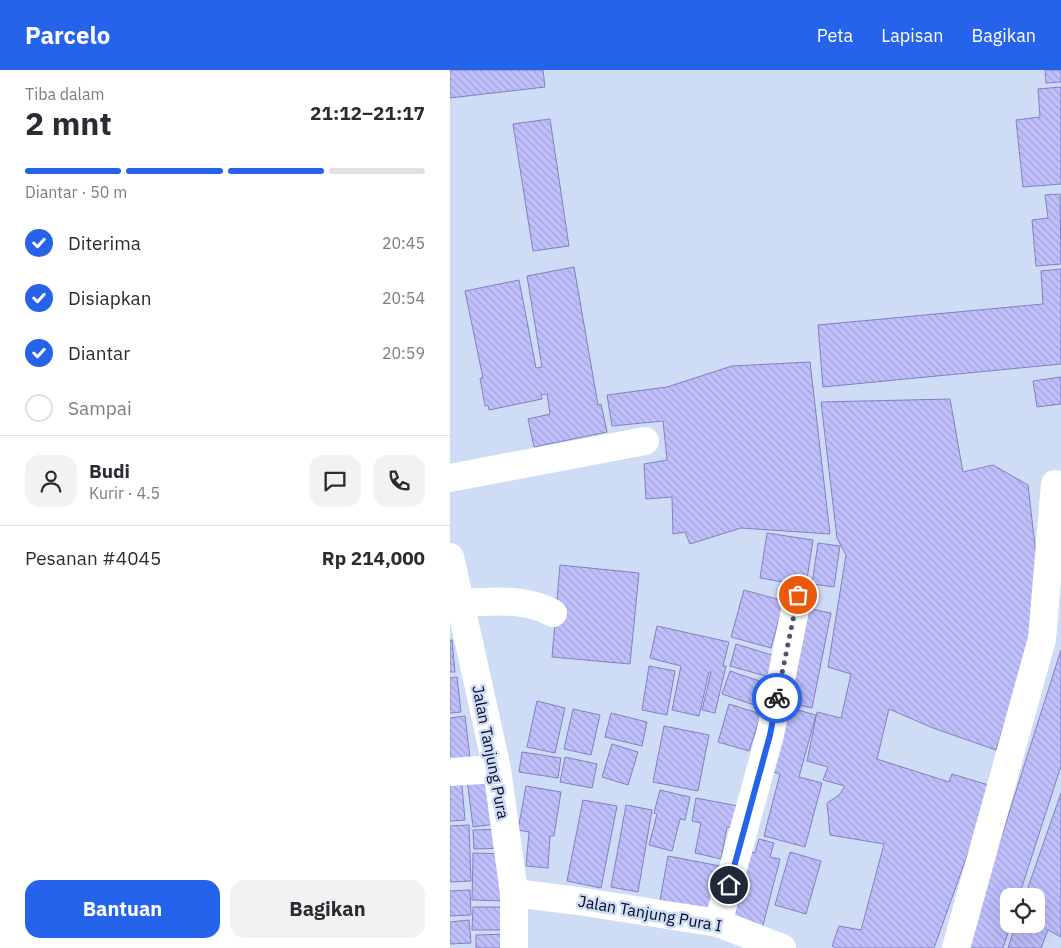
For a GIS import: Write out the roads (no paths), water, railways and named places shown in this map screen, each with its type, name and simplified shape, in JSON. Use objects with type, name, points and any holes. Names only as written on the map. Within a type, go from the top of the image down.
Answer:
[{"type":"street","points":[[450,478],[645,441]]},
{"type":"street","points":[[956,948],[1042,639],[1055,484]]},
{"type":"street","name":"Jalan Tanjung Pura","points":[[450,557],[497,769],[514,893],[514,948]]},
{"type":"street","points":[[718,922],[770,735],[798,595]]},
{"type":"street","points":[[460,603],[520,602],[540,606],[553,613]]},
{"type":"street","points":[[450,772],[497,769]]},
{"type":"street","name":"Jalan Tanjung Pura I","points":[[514,893],[718,922],[782,948]]}]
